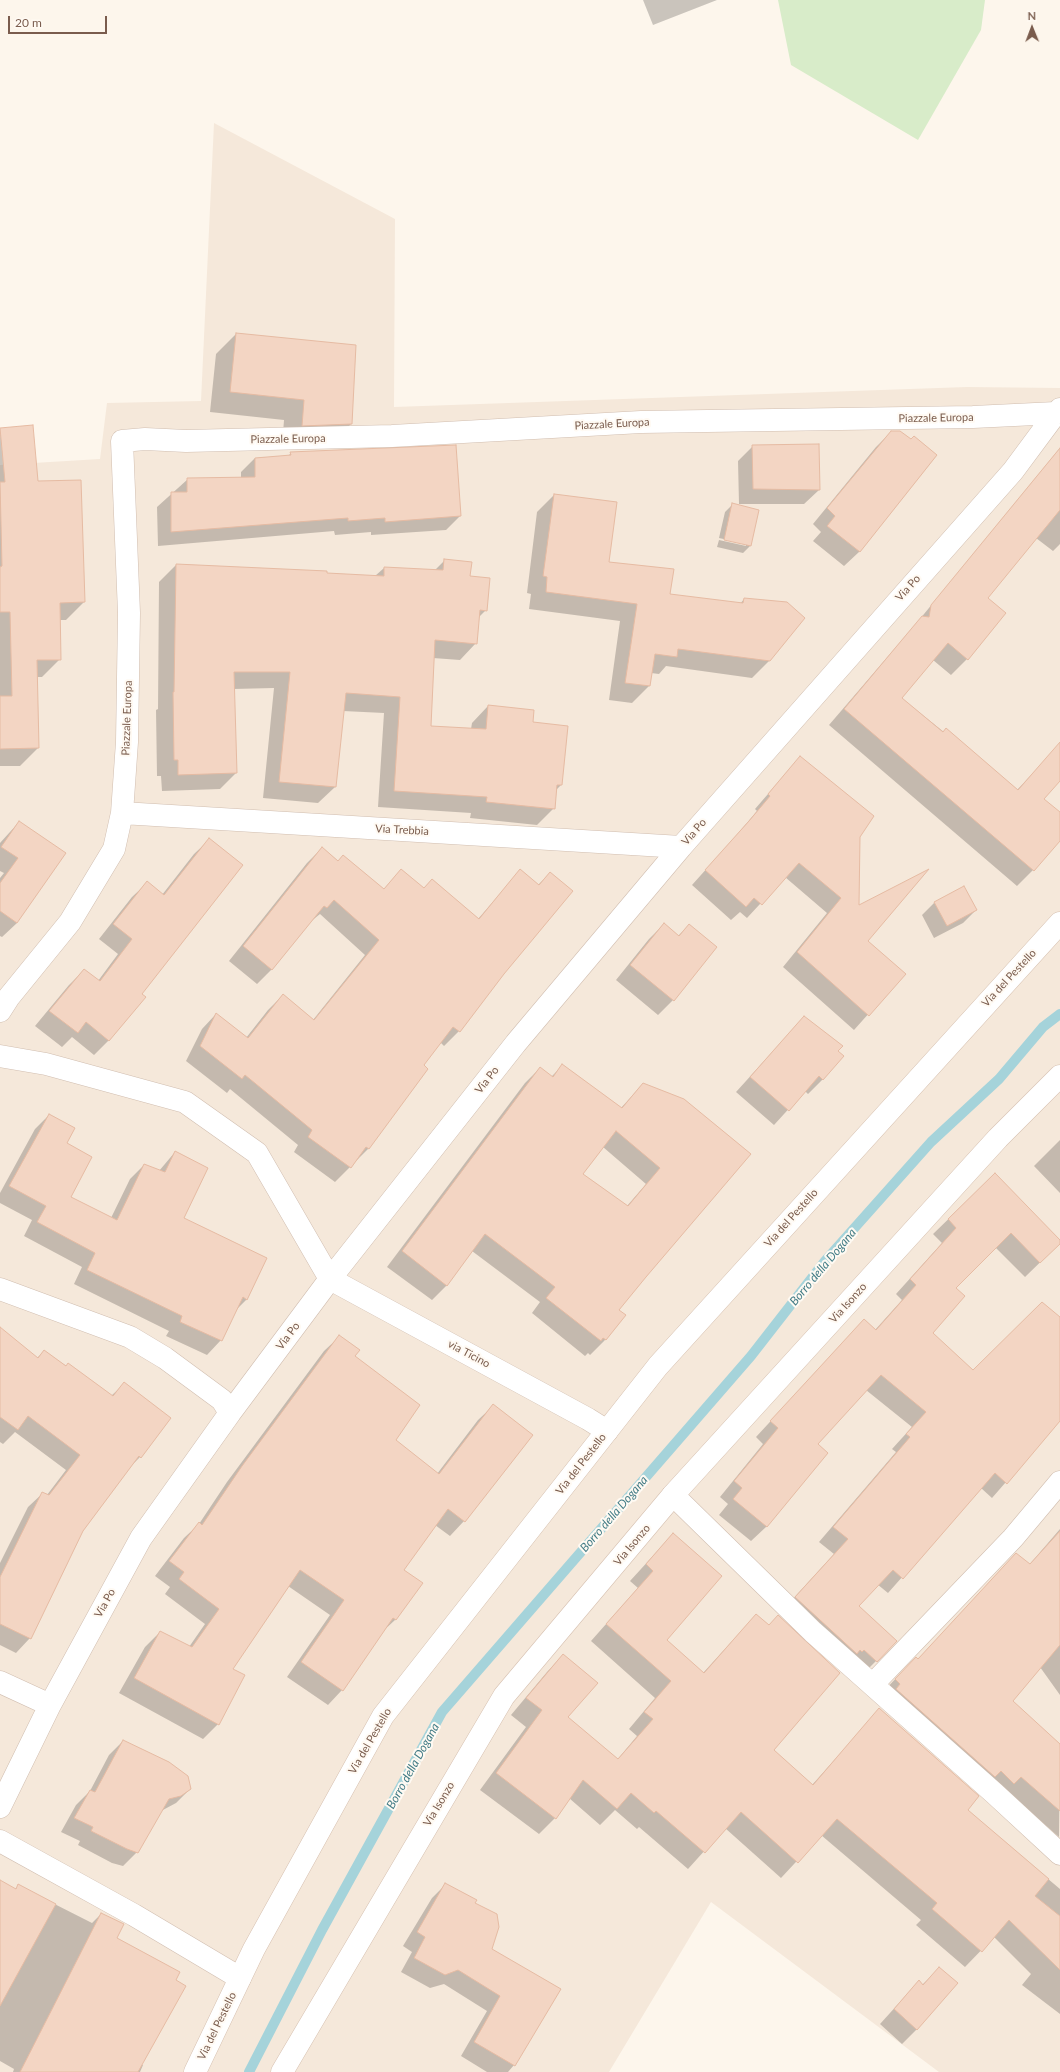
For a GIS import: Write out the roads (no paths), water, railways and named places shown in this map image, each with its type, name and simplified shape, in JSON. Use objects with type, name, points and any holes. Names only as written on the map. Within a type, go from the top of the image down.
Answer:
[{"type":"street","name":"Piazzale Europa","points":[[0,1011],[9,997],[70,922],[114,849],[122,813],[127,742],[129,613],[122,441],[145,439],[186,441],[392,436],[641,422],[910,419],[1058,411]]},
{"type":"street","name":"Via Po","points":[[0,1807],[50,1705],[141,1538],[230,1413],[330,1279],[516,1043],[681,847],[1014,471],[1058,411]]},
{"type":"street","name":"Via Trebbia","points":[[122,813],[681,847]]},
{"type":"street","name":"Via del Pestello","points":[[195,2072],[254,1950],[383,1716],[658,1366],[1060,923]]},
{"type":"street","points":[[0,1056],[46,1064],[185,1102],[257,1153],[330,1279]]},
{"type":"street","name":"Via Isonzo","points":[[282,2072],[504,1696],[673,1495],[998,1138],[1060,1076]]},
{"type":"street","name":"via Ticino","points":[[330,1279],[588,1419],[607,1431]]},
{"type":"street","points":[[0,1289],[130,1337],[165,1358],[222,1400],[230,1413]]},
{"type":"street","points":[[873,1684],[1013,1538],[1060,1482]]},
{"type":"street","points":[[673,1495],[813,1632],[873,1684],[1060,1854]]},
{"type":"street","points":[[0,1682],[50,1705]]},
{"type":"street","points":[[0,1841],[134,1915],[240,1978]]},
{"type":"waterway","name":"Borro della Dogana","points":[[249,2072],[322,1930],[442,1712],[751,1356],[825,1261],[931,1142],[999,1079],[1043,1027],[1060,1014]]}]
